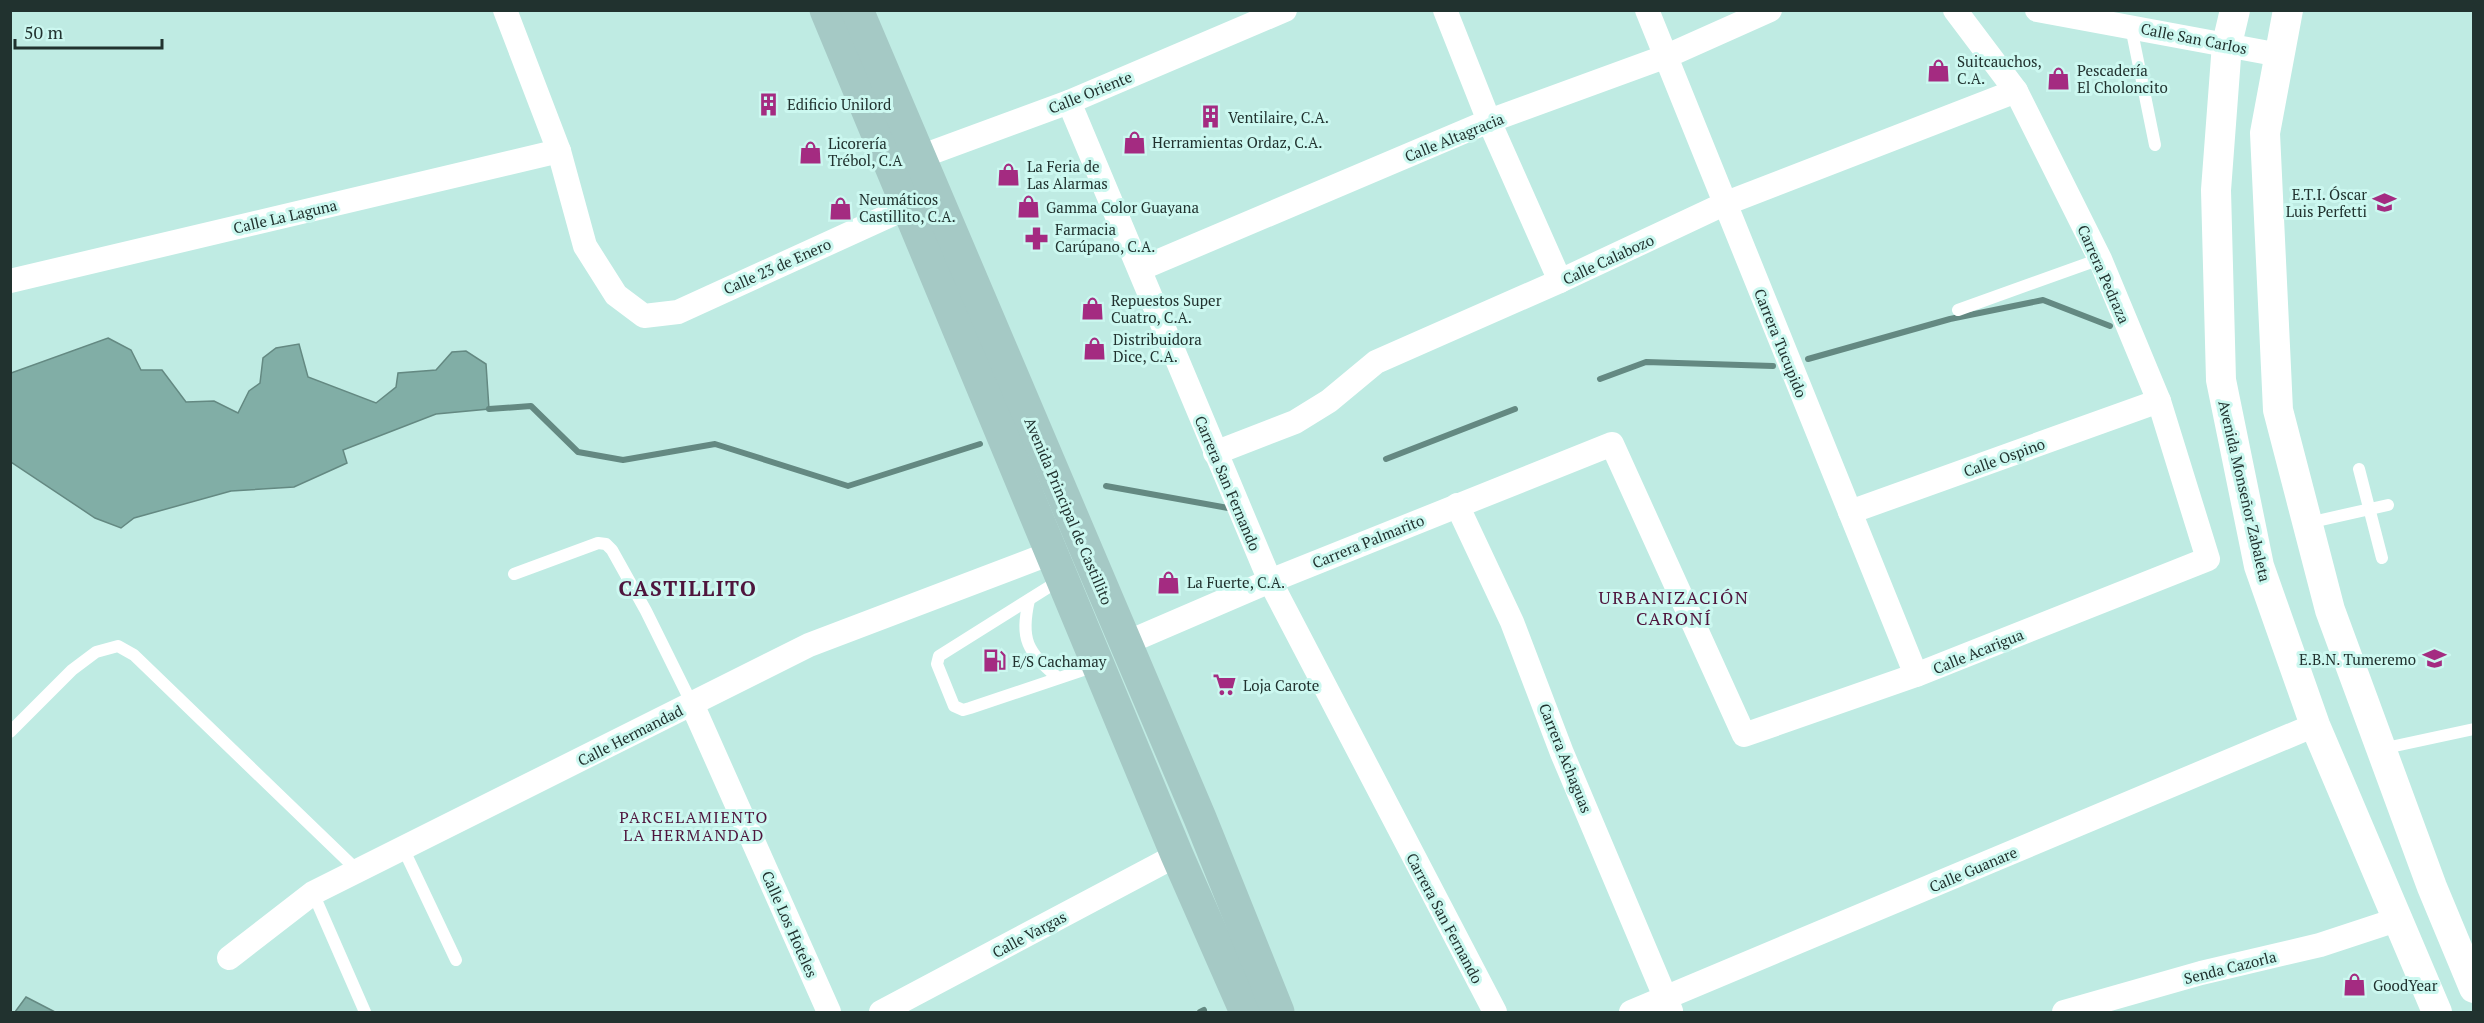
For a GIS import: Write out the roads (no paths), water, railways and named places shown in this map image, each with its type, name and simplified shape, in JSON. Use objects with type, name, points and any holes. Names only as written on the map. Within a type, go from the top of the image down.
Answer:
[{"type":"main road","name":"Avenida Principal de Castillito","points":[[826,10],[905,162],[1126,644],[1278,1012]]},
{"type":"main road","name":"Avenida Principal de Castillito","points":[[857,10],[905,162],[908,207],[1177,855],[1246,1012]]},
{"type":"street","points":[[505,10],[559,151]]},
{"type":"street","name":"Calle Oriente","points":[[905,162],[1069,102],[1241,19],[1285,10]]},
{"type":"street","points":[[1445,10],[1489,121],[1560,281]]},
{"type":"street","name":"Carrera Tucupido","points":[[1647,10],[1916,675]]},
{"type":"street","name":"Calle Altagracia","points":[[1140,269],[1489,121],[1667,56],[1770,10]]},
{"type":"street","name":"Carrera Pedraza","points":[[1955,10],[2016,91],[2100,259],[2159,401],[2208,559]]},
{"type":"street","name":"Calle San Carlos","points":[[2037,10],[2280,55]]},
{"type":"street","name":"Avenida Monseñor Zabaleta","points":[[2235,10],[2227,44],[2216,190],[2220,380],[2259,566],[2315,725],[2437,1012]]},
{"type":"street","points":[[2288,10],[2265,133],[2278,410],[2330,610],[2442,912],[2474,988]]},
{"type":"street","name":"Calle Calabozo","points":[[1215,453],[1295,422],[1329,401],[1376,362],[1560,281],[1724,204],[2016,91]]},
{"type":"street","name":"Carrera San Fernando","points":[[1069,102],[1270,581],[1495,1012]]},
{"type":"street","name":"Calle La Laguna","points":[[10,281],[559,151]]},
{"type":"street","name":"Calle 23 de Enero","points":[[559,151],[585,246],[616,295],[644,316],[678,312],[908,207]]},
{"type":"street","name":"Calle Ospino","points":[[1850,512],[2159,401]]},
{"type":"street","name":"Carrera Palmarito","points":[[1126,644],[1270,581],[1612,444],[1744,735]]},
{"type":"street","name":"Carrera Achaguas","points":[[1457,505],[1512,622],[1563,753],[1669,1005]]},
{"type":"street","name":"Calle Acarigua","points":[[1744,735],[1916,675],[2208,559]]},
{"type":"street","name":"Calle Hermandad","points":[[230,958],[313,893],[809,645],[1056,566]]},
{"type":"street","name":"Calle Los Hoteles","points":[[692,704],[829,1012]]},
{"type":"street","name":"Calle Guanare","points":[[1631,1012],[1669,1005],[2315,725]]},
{"type":"street","name":"Calle Vargas","points":[[881,1012],[1177,855]]},
{"type":"street","points":[[2442,912],[2474,948]]},
{"type":"street","name":"Senda Cazorla","points":[[2064,1012],[2201,974],[2320,945],[2396,920]]},
{"type":"lane","points":[[2131,27],[2155,145]]},
{"type":"lane","points":[[1958,310],[2100,259]]},
{"type":"lane","points":[[2359,469],[2382,558]]},
{"type":"lane","points":[[2307,523],[2388,506]]},
{"type":"lane","points":[[514,574],[598,543],[606,544],[612,550],[646,610],[692,704]]},
{"type":"lane","points":[[1056,566],[1029,600],[939,656],[937,664],[954,706],[963,710],[1098,665]]},
{"type":"lane","points":[[1029,600],[1023,626],[1028,647],[1059,678]]},
{"type":"lane","points":[[10,732],[72,670],[96,652],[118,646],[134,655],[358,871]]},
{"type":"lane","points":[[2380,749],[2474,729]]},
{"type":"lane","points":[[403,848],[456,960]]},
{"type":"lane","points":[[313,893],[365,1012]]},
{"type":"waterway","points":[[1808,359],[1950,319],[2043,300],[2110,326]]},
{"type":"waterway","points":[[1600,379],[1646,362],[1773,366]]},
{"type":"waterway","points":[[489,409],[531,406],[578,452],[623,460],[715,444],[848,486],[980,444]]},
{"type":"waterway","points":[[1386,459],[1515,409]]},
{"type":"waterway","points":[[1106,486],[1228,508]]},
{"type":"waterway","points":[[1200,1012],[1204,1010]]},
{"type":"place","name":"Suitcauchos, C.A.","points":[[1939,70]]},
{"type":"place","name":"Pescadería El Choloncito","points":[[2059,79]]},
{"type":"place","name":"Edificio Unilord","points":[[769,104]]},
{"type":"place","name":"Ventilaire, C.A.","points":[[1210,117]]},
{"type":"place","name":"Herramientas Ordaz, C.A.","points":[[1134,142]]},
{"type":"place","name":"Licorería Trébol, C.A","points":[[810,152]]},
{"type":"place","name":"La Feria de Las Alarmas","points":[[1009,175]]},
{"type":"place","name":"E.T.I. Óscar Luis Perfetti","points":[[2385,203]]},
{"type":"place","name":"Gamma Color Guayana","points":[[1028,207]]},
{"type":"place","name":"Neumáticos Castillito, C.A.","points":[[841,208]]},
{"type":"place","name":"Farmacia Carúpano, C.A.","points":[[1037,238]]},
{"type":"place","name":"Repuestos Super Cuatro, C.A.","points":[[1093,309]]},
{"type":"place","name":"Distribuidora Dice, C.A.","points":[[1095,348]]},
{"type":"place","name":"La Fuerte, C.A.","points":[[1169,582]]},
{"type":"place","name":"E.B.N. Tumeremo","points":[[2434,659]]},
{"type":"place","name":"E/S Cachamay","points":[[994,661]]},
{"type":"place","name":"Loja Carote","points":[[1225,685]]},
{"type":"place","name":"GoodYear","points":[[2355,985]]},
{"type":"district","name":"CASTILLITO","points":[[688,588]]},
{"type":"district","name":"URBANIZACIÓN CARONÍ","points":[[1674,607]]},
{"type":"district","name":"PARCELAMIENTO LA HERMANDAD","points":[[694,826]]}]
